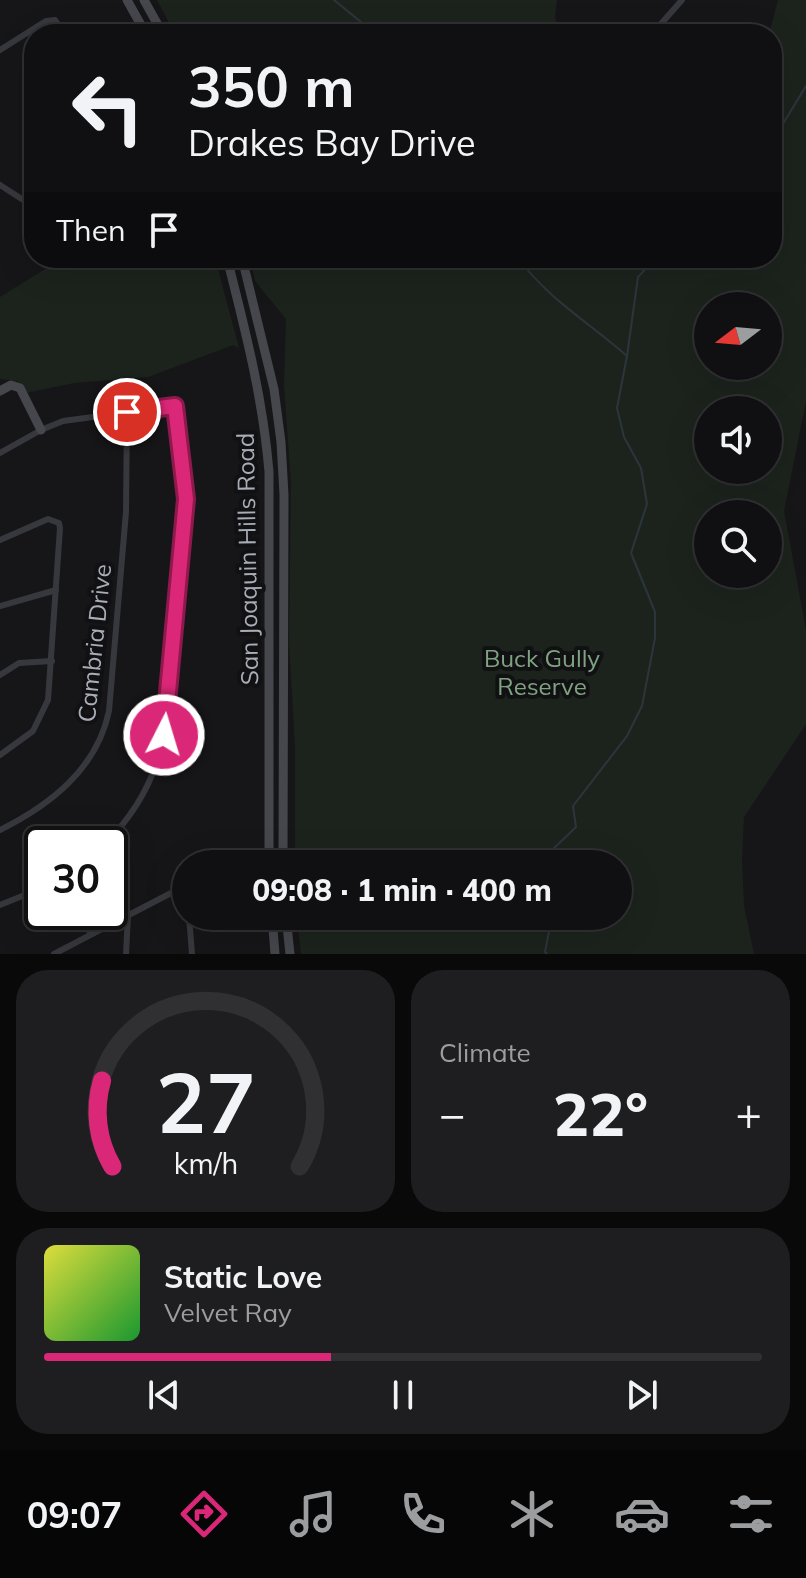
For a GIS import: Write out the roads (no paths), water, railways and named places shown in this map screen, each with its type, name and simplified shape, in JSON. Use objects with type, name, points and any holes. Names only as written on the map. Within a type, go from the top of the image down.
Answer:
[{"type":"main road","points":[[127,0],[140,24]]},
{"type":"main road","points":[[144,0],[157,24]]},
{"type":"main road","name":"San Joaquin Hills Road","points":[[230,268],[257,378],[269,472],[269,850]]},
{"type":"main road","name":"San Joaquin Hills Road","points":[[244,268],[270,370],[281,442],[284,495],[283,850]]},
{"type":"main road","points":[[0,391],[16,385],[20,388],[41,430]]},
{"type":"main road","points":[[273,930],[275,954]]},
{"type":"main road","points":[[287,930],[290,954]]},
{"type":"street","points":[[661,24],[682,0]]},
{"type":"street","points":[[0,50],[24,35]]},
{"type":"street","points":[[0,185],[24,201]]},
{"type":"street","points":[[0,453],[41,430],[75,418],[175,406],[186,499],[164,735],[158,761],[144,794],[121,826]]},
{"type":"street","name":"Cambria Drive","points":[[0,830],[64,788],[86,765],[103,734],[109,711],[126,512],[127,412]]},
{"type":"street","points":[[0,540],[43,522],[54,520],[60,528],[48,700],[40,722],[28,737],[0,755]]},
{"type":"street","points":[[0,606],[56,590]]},
{"type":"street","points":[[0,675],[26,661],[52,661]]},
{"type":"street","points":[[128,915],[172,893]]},
{"type":"street","points":[[0,905],[24,895]]},
{"type":"street","points":[[89,930],[91,934]]},
{"type":"street","points":[[54,954],[99,930]]},
{"type":"street","points":[[126,954],[127,930]]},
{"type":"street","points":[[190,930],[192,954]]},
{"type":"waterway","points":[[334,0],[362,24]]},
{"type":"waterway","points":[[782,125],[806,86]]},
{"type":"waterway","points":[[526,268],[556,299],[627,356],[617,408],[624,437],[641,468],[647,504],[631,553],[655,612],[655,638],[642,706],[627,736],[573,806],[576,827],[552,850]]},
{"type":"waterway","points":[[627,356],[638,277],[647,268]]},
{"type":"waterway","points":[[547,954],[549,930]]},
{"type":"park label","name":"Buck Gully Reserve","points":[[542,672]]}]
